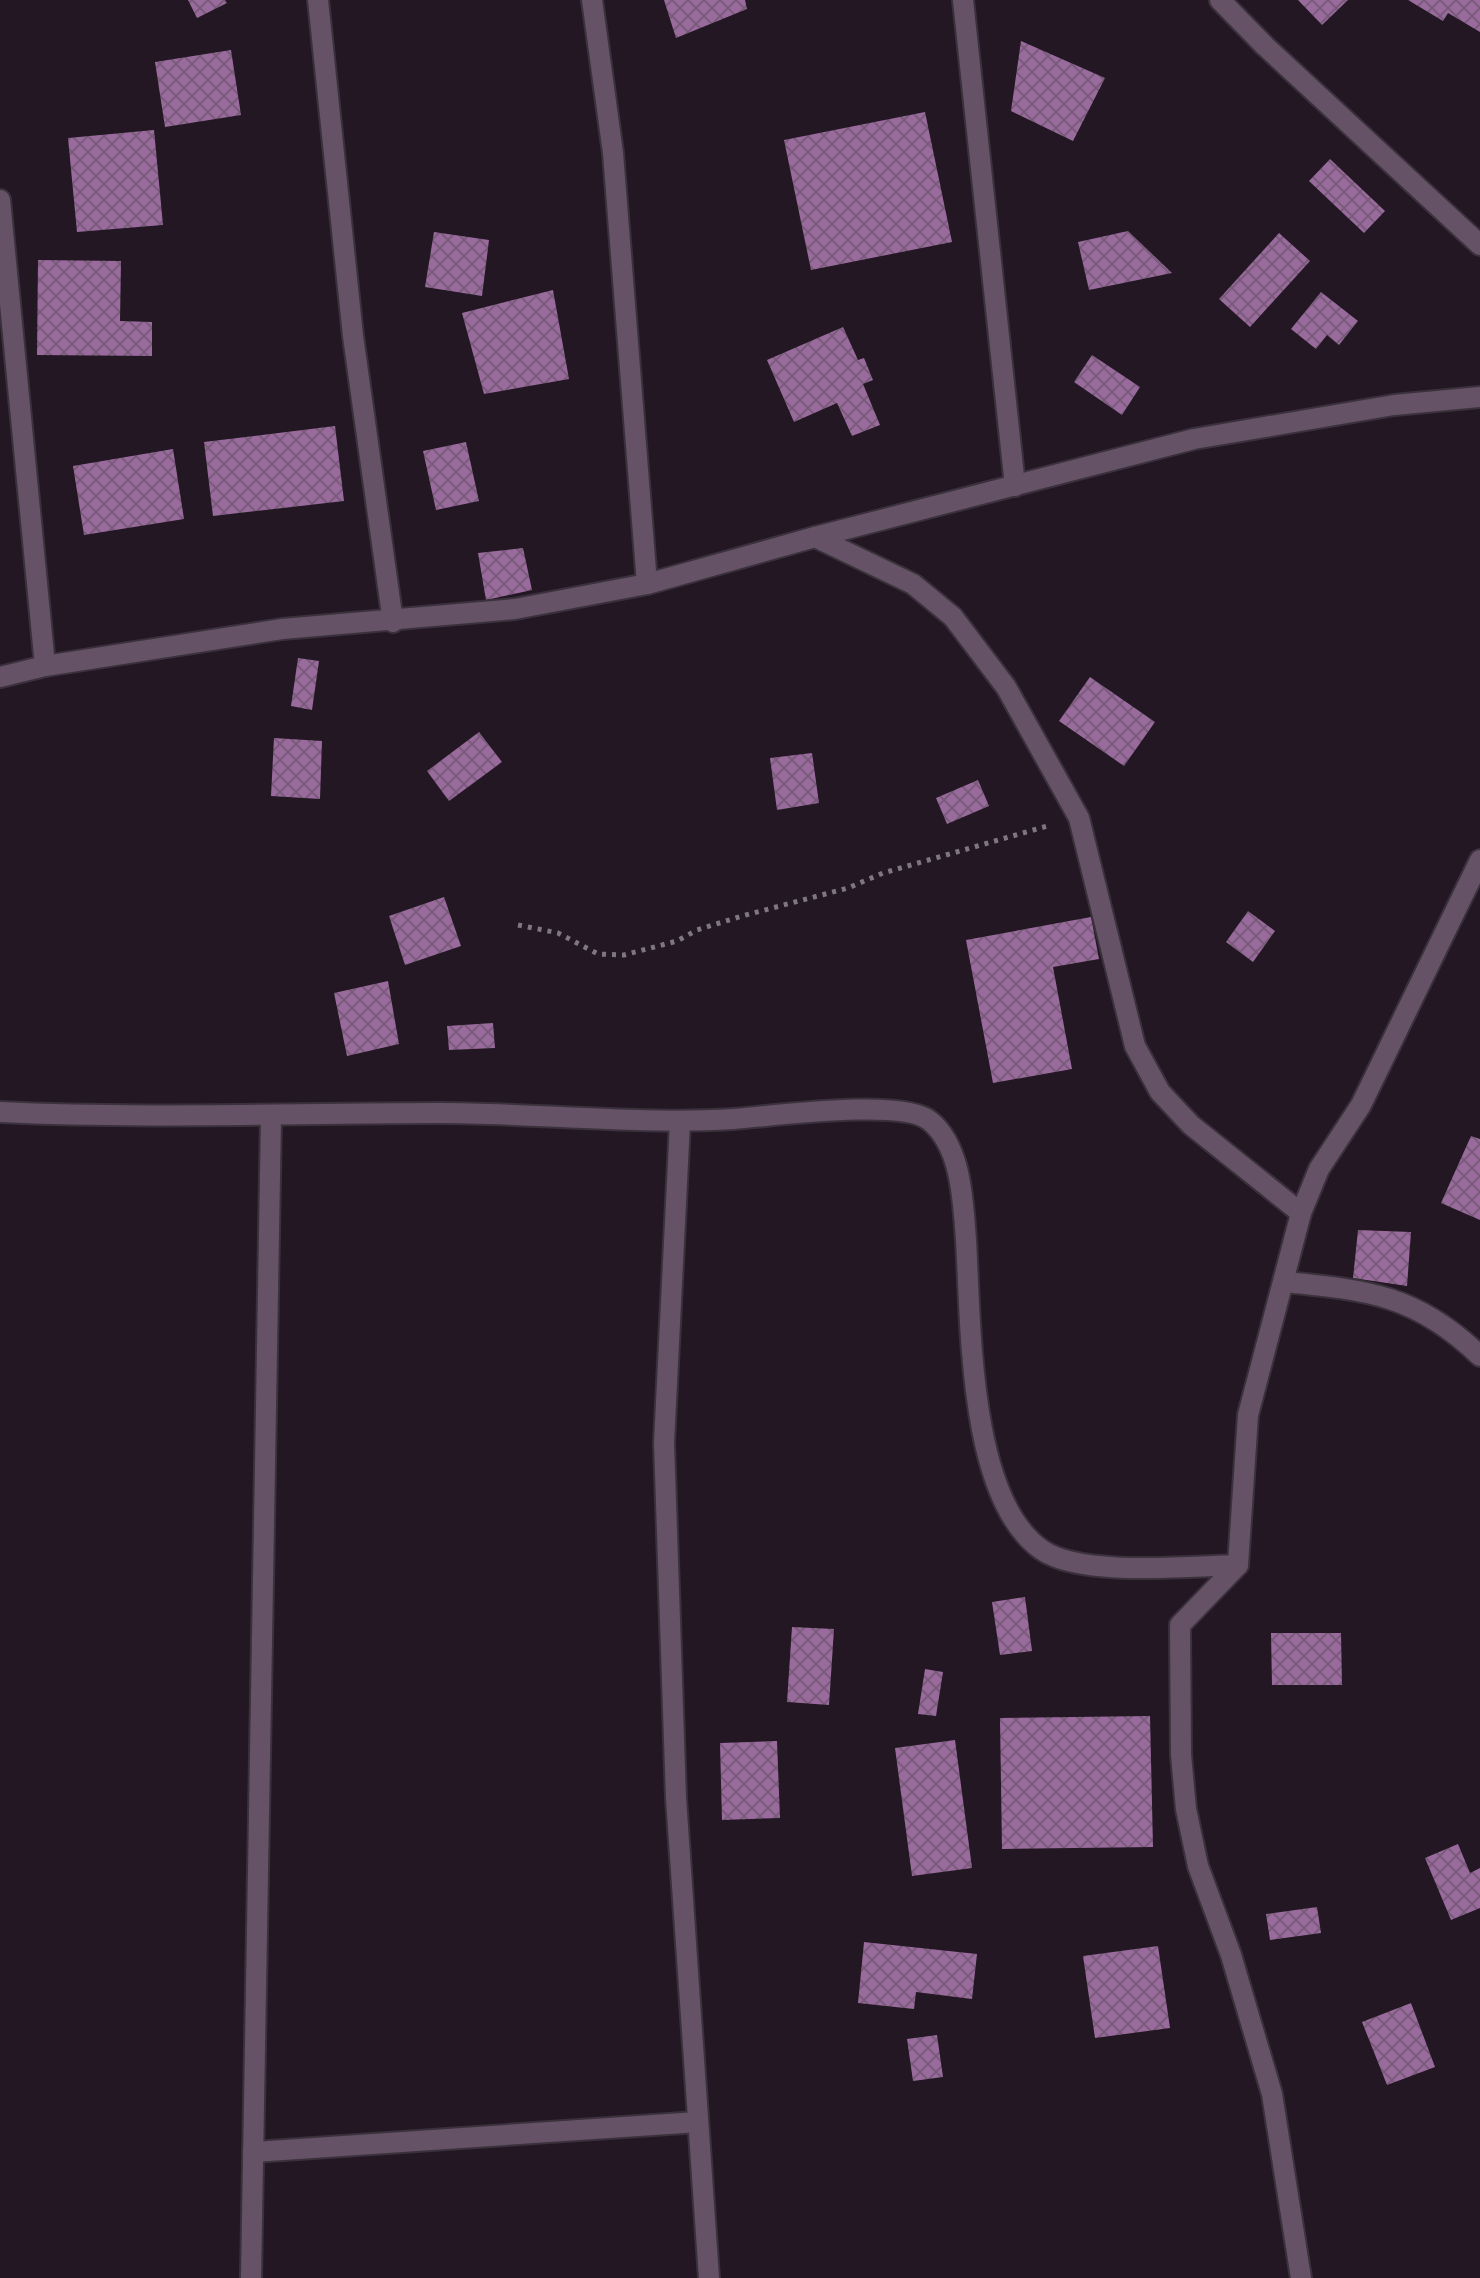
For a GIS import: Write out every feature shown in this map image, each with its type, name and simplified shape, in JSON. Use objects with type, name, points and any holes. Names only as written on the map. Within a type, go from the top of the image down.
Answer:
[{"type":"street","points":[[318,0],[353,336],[393,622]]},
{"type":"street","points":[[592,0],[613,153],[647,584]]},
{"type":"street","points":[[963,0],[1015,486]]},
{"type":"street","points":[[1220,0],[1265,46],[1480,245]]},
{"type":"street","points":[[0,200],[45,666]]},
{"type":"street","points":[[0,677],[45,666],[282,629],[393,622],[515,609],[647,584],[1194,439],[1394,405],[1480,397]]},
{"type":"street","points":[[815,537],[913,584],[953,617],[1006,687],[1079,818],[1135,1046],[1160,1092],[1191,1125],[1301,1213]]},
{"type":"street","points":[[1301,2278],[1272,2094],[1231,1955],[1198,1866],[1186,1809],[1181,1755],[1180,1625],[1238,1565],[1248,1415],[1301,1213],[1319,1169],[1361,1105],[1480,860]]},
{"type":"street","points":[[0,1112],[86,1116],[271,1117],[440,1113],[680,1122],[895,1108],[930,1120],[955,1159],[963,1202],[975,1393],[991,1468],[1009,1513],[1042,1550],[1094,1567],[1238,1565]]},
{"type":"street","points":[[251,2278],[271,1117]]},
{"type":"street","points":[[680,1122],[664,1443],[676,1798],[709,2278]]},
{"type":"street","points":[[1285,1282],[1378,1293],[1438,1323],[1480,1356]]},
{"type":"street","points":[[253,2152],[698,2122]]},
{"type":"path","points":[[518,925],[558,933],[598,954],[624,955],[677,941],[697,930],[742,916],[848,888],[883,873],[1079,818]]},
{"type":"building","points":[[188,0],[225,0],[227,3],[197,18]]},
{"type":"building","points":[[664,0],[745,0],[747,9],[676,38]]},
{"type":"building","points":[[1298,0],[1348,0],[1322,25]]},
{"type":"building","points":[[1408,0],[1480,0],[1480,32],[1448,13],[1443,21]]},
{"type":"building","points":[[1021,41],[1105,78],[1073,141],[1011,111]]},
{"type":"building","points":[[231,50],[241,115],[165,127],[155,62]]},
{"type":"building","points":[[925,112],[952,242],[811,270],[784,140]]},
{"type":"building","points":[[154,130],[163,225],[77,232],[68,138]]},
{"type":"building","points":[[1330,159],[1385,211],[1364,233],[1309,181]]},
{"type":"building","points":[[1128,231],[1172,273],[1089,290],[1078,242]]},
{"type":"building","points":[[434,232],[489,240],[482,296],[425,287]]},
{"type":"building","points":[[1279,233],[1310,261],[1250,327],[1219,299]]},
{"type":"building","points":[[38,260],[121,261],[120,321],[152,322],[152,356],[37,355]]},
{"type":"building","points":[[553,290],[569,379],[484,394],[462,313]]},
{"type":"building","points":[[1321,292],[1358,321],[1339,345],[1327,335],[1316,349],[1291,329]]},
{"type":"building","points":[[843,327],[858,360],[864,358],[873,380],[863,384],[880,425],[852,436],[837,403],[794,422],[767,360]]},
{"type":"building","points":[[1092,355],[1140,387],[1122,415],[1074,382]]},
{"type":"building","points":[[335,426],[344,501],[213,516],[204,442]]},
{"type":"building","points":[[466,442],[479,501],[436,510],[423,451]]},
{"type":"building","points":[[173,449],[184,519],[84,535],[73,466]]},
{"type":"building","points":[[523,548],[532,590],[486,600],[478,553]]},
{"type":"building","points":[[298,658],[319,661],[312,710],[291,706]]},
{"type":"building","points":[[1090,677],[1155,722],[1124,766],[1059,721]]},
{"type":"building","points":[[479,732],[502,762],[449,801],[427,771]]},
{"type":"building","points":[[274,738],[322,741],[320,799],[271,796]]},
{"type":"building","points":[[812,753],[819,803],[777,810],[770,758]]},
{"type":"building","points":[[978,780],[989,806],[947,824],[936,798]]},
{"type":"building","points":[[444,897],[461,946],[405,965],[389,916]]},
{"type":"building","points":[[1248,911],[1275,931],[1253,962],[1226,942]]},
{"type":"building","points":[[1091,917],[1099,959],[1053,967],[1072,1069],[993,1083],[966,940]]},
{"type":"building","points":[[388,981],[399,1044],[347,1056],[334,993]]},
{"type":"building","points":[[493,1023],[495,1048],[449,1050],[447,1026]]},
{"type":"building","points":[[1471,1136],[1480,1139],[1480,1220],[1441,1203]]},
{"type":"building","points":[[1358,1230],[1411,1232],[1407,1286],[1353,1278]]},
{"type":"building","points":[[1025,1597],[1032,1651],[1000,1655],[992,1602]]},
{"type":"building","points":[[792,1627],[834,1629],[829,1705],[787,1702]]},
{"type":"building","points":[[1271,1633],[1341,1633],[1342,1685],[1272,1685]]},
{"type":"building","points":[[925,1669],[943,1672],[936,1716],[918,1714]]},
{"type":"building","points":[[1150,1716],[1153,1847],[1002,1849],[1000,1718]]},
{"type":"building","points":[[955,1740],[972,1868],[912,1876],[895,1748]]},
{"type":"building","points":[[777,1741],[780,1818],[722,1820],[720,1743]]},
{"type":"building","points":[[1458,1844],[1470,1873],[1480,1868],[1480,1908],[1451,1920],[1425,1858]]},
{"type":"building","points":[[1317,1907],[1321,1933],[1270,1940],[1266,1914]]},
{"type":"building","points":[[864,1942],[977,1954],[972,1999],[916,1992],[914,2009],[858,2003]]},
{"type":"building","points":[[1158,1946],[1170,2028],[1095,2038],[1083,1956]]},
{"type":"building","points":[[1411,2003],[1435,2067],[1387,2085],[1362,2022]]},
{"type":"building","points":[[937,2035],[943,2077],[913,2081],[907,2039]]}]
